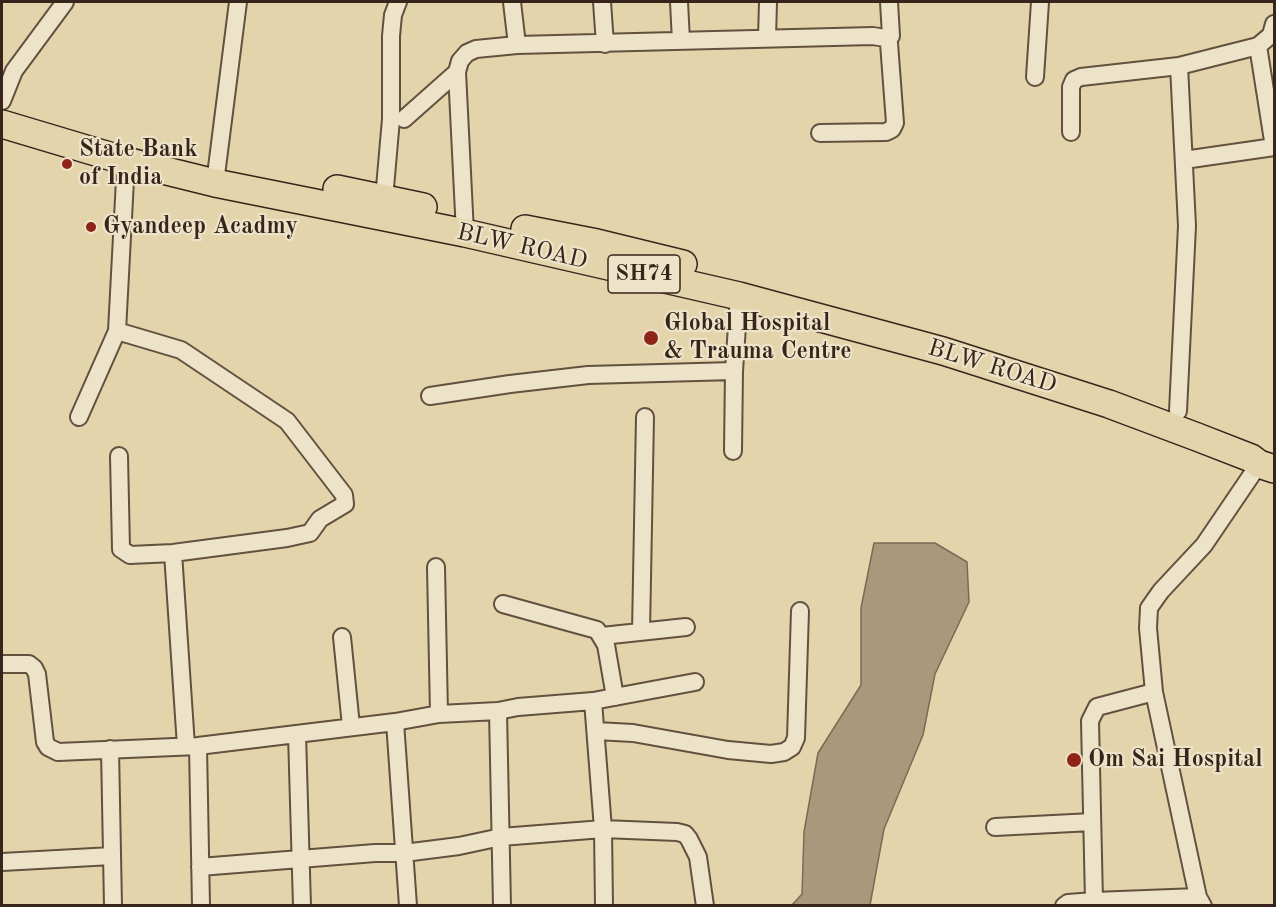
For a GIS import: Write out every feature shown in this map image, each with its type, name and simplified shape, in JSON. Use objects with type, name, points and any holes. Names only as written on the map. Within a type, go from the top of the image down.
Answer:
[{"type":"main road","name":"SH74","points":[[2,103],[217,174],[384,199],[465,225],[597,243],[715,272],[979,347],[1189,421]]},
{"type":"main road","name":"BLW ROAD","points":[[2,124],[126,161],[217,174],[465,225],[739,296],[943,351],[1109,405],[1189,421],[1251,458],[1269,461]]},
{"type":"street","points":[[2,103],[15,71],[65,2]]},
{"type":"street","points":[[217,174],[238,2]]},
{"type":"street","points":[[384,199],[391,119],[391,36],[393,15],[398,2]]},
{"type":"street","points":[[512,2],[517,45]]},
{"type":"street","points":[[602,2],[605,44]]},
{"type":"street","points":[[679,2],[681,41]]},
{"type":"street","points":[[767,38],[768,2]]},
{"type":"street","points":[[889,2],[891,36]]},
{"type":"street","points":[[1035,77],[1040,2]]},
{"type":"street","points":[[1071,132],[1071,87],[1074,80],[1081,77],[1179,66],[1258,46],[1271,35],[1275,24]]},
{"type":"street","points":[[465,225],[457,72],[460,61],[467,53],[476,49],[517,45],[767,38],[873,36],[885,38],[889,43],[895,123],[892,129],[886,132],[820,133]]},
{"type":"street","points":[[1184,160],[1274,147],[1258,46]]},
{"type":"street","points":[[1179,66],[1187,226],[1189,421]]},
{"type":"street","points":[[404,119],[457,72]]},
{"type":"street","points":[[79,417],[117,331],[126,161]]},
{"type":"street","points":[[733,451],[734,371],[739,296]]},
{"type":"street","points":[[117,331],[181,350],[287,421],[344,495],[345,500],[342,507],[320,519],[309,533],[173,553],[130,555],[121,549],[119,456]]},
{"type":"street","points":[[430,396],[588,375],[734,371]]},
{"type":"street","points":[[641,632],[645,417]]},
{"type":"street","points":[[1064,906],[1068,903],[1094,901],[1200,901],[1154,692],[1148,628],[1149,608],[1161,591],[1204,544],[1269,461]]},
{"type":"street","points":[[173,553],[192,746],[201,906]]},
{"type":"street","points":[[436,567],[439,714]]},
{"type":"street","points":[[503,604],[597,630],[606,645],[615,697]]},
{"type":"street","points":[[596,731],[633,734],[728,750],[771,754],[784,752],[792,747],[796,738],[800,612]]},
{"type":"street","points":[[602,636],[686,627]]},
{"type":"street","points":[[342,637],[351,726]]},
{"type":"street","points":[[2,664],[29,664],[34,668],[37,674],[45,741],[53,751],[192,746],[395,722],[439,714],[498,711],[518,707],[593,701],[695,682]]},
{"type":"street","points":[[1094,901],[1090,722],[1092,714],[1097,707],[1154,692]]},
{"type":"street","points":[[593,701],[603,829],[604,906]]},
{"type":"street","points":[[498,711],[502,906]]},
{"type":"street","points":[[395,722],[408,906]]},
{"type":"street","points":[[297,734],[302,906]]},
{"type":"street","points":[[110,749],[114,906]]},
{"type":"street","points":[[995,827],[1092,822]]},
{"type":"street","points":[[200,867],[301,858],[404,853],[459,846],[501,837],[603,829],[685,834],[698,857],[705,906]]},
{"type":"street","points":[[2,862],[112,856]]},
{"type":"shaded area","points":[[874,543],[935,543],[967,562],[969,602],[935,674],[923,735],[884,829],[870,905],[792,905],[802,894],[804,832],[818,753],[861,685],[861,608]]},
{"type":"place","name":"State Bank of India","points":[[67,164]]},
{"type":"place","name":"Gyandeep Acadmy","points":[[91,227]]},
{"type":"place","name":"Global Hospital & Trauma Centre","points":[[651,338]]},
{"type":"place","name":"Om Sai Hospital","points":[[1074,760]]}]
